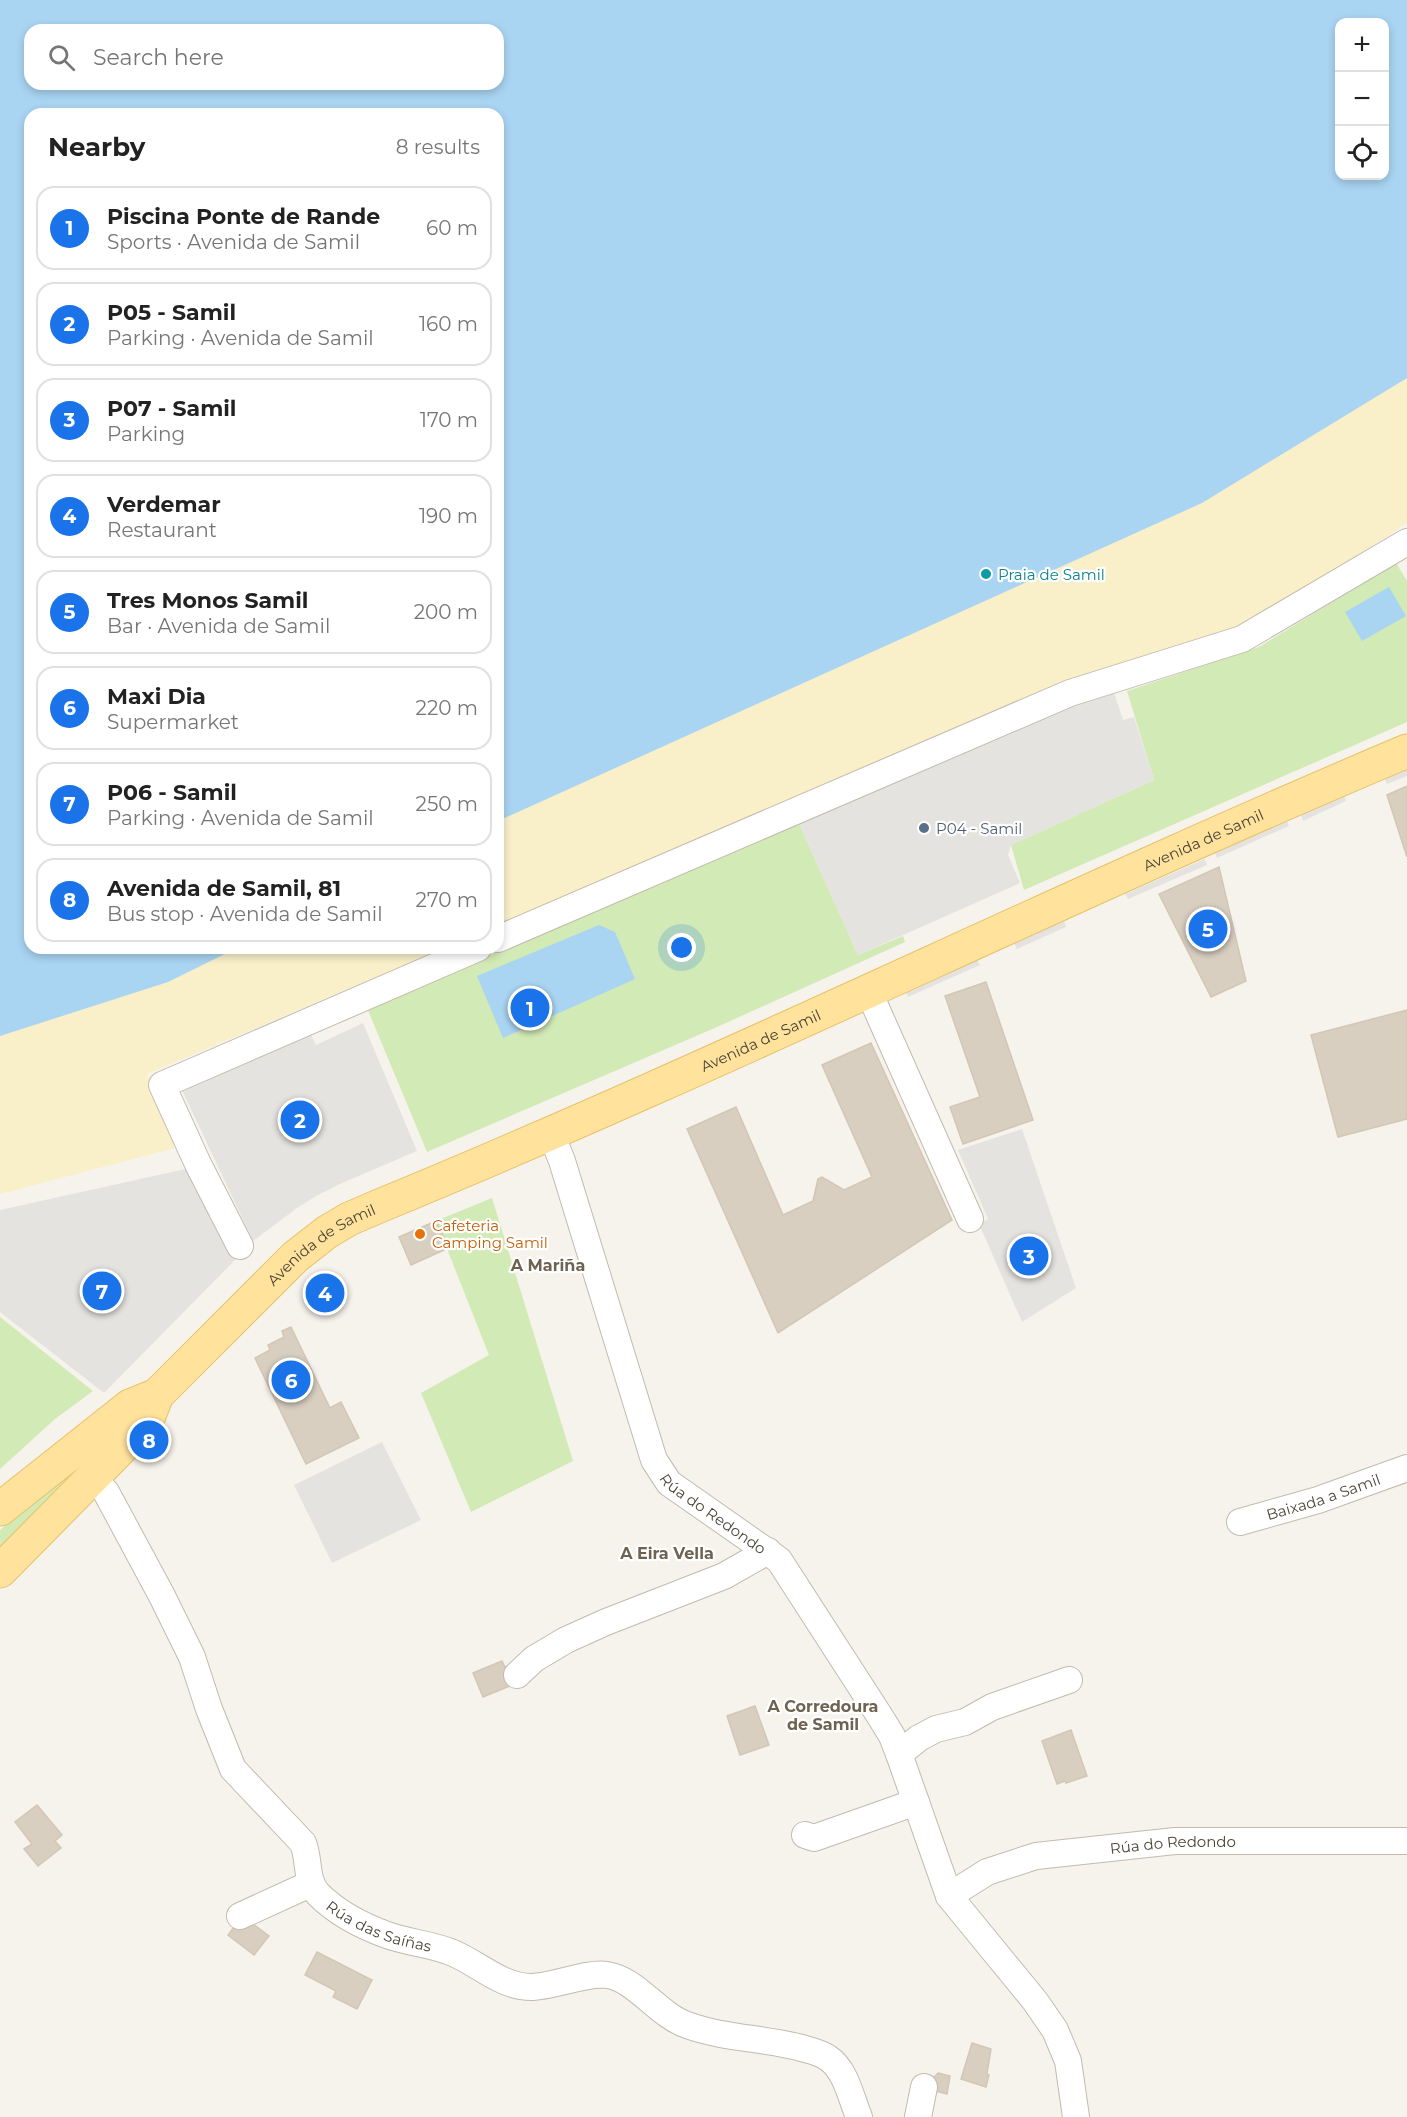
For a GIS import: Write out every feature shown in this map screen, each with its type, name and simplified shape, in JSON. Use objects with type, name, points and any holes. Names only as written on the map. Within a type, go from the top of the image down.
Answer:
[{"type":"main road","name":"Avenida de Samil","points":[[0,1509],[130,1406],[157,1395],[277,1274],[327,1232],[384,1204],[629,1100],[1283,803],[1407,751]]},
{"type":"main road","name":"Avenida de Samil","points":[[0,1571],[146,1423],[157,1395]]},
{"type":"street","points":[[504,936],[1070,693],[1242,639],[1407,542]]},
{"type":"street","points":[[240,1246],[198,1164],[162,1085],[464,954]]},
{"type":"street","points":[[868,990],[970,1219]]},
{"type":"street","name":"Rúa do Redondo","points":[[551,1133],[562,1161],[654,1460],[669,1483],[768,1551],[783,1566],[881,1718],[899,1754],[949,1896],[1035,2001],[1055,2030],[1068,2061],[1076,2117]]},
{"type":"street","name":"Baixada a Samil","points":[[1239,1522],[1318,1500],[1407,1468]]},
{"type":"street","points":[[92,1478],[106,1492],[177,1624],[233,1769],[303,1843],[307,1852],[310,1884],[240,1916]]},
{"type":"street","points":[[517,1675],[534,1659],[566,1640],[723,1576],[768,1551]]},
{"type":"street","points":[[899,1754],[919,1737],[936,1729],[965,1722],[992,1707],[1069,1680]]},
{"type":"street","points":[[805,1835],[814,1838],[916,1802]]},
{"type":"street","name":"Rúa do Redondo","points":[[949,1896],[987,1872],[1036,1856],[1175,1841],[1407,1840]]},
{"type":"street","name":"Rúa das Saíñas","points":[[310,1884],[339,1912],[355,1922],[387,1935],[448,1951],[472,1961],[513,1985],[532,1987],[607,1975],[627,1983],[676,2021],[689,2026],[780,2043],[827,2057],[838,2066],[860,2117]]},
{"type":"street","points":[[918,2117],[924,2087]]},
{"type":"green space","points":[[1396,563],[1407,581],[1407,722],[1024,890],[1011,845],[1154,780],[1127,691],[1259,647]]},
{"type":"green space","points":[[798,821],[858,955],[903,936],[905,942],[717,1027],[427,1152],[367,1008],[491,954],[504,954],[504,949]]},
{"type":"green space","points":[[492,1198],[573,1461],[471,1512],[421,1393],[489,1355],[436,1221]]},
{"type":"green space","points":[[0,1317],[93,1391],[55,1419],[0,1469]]},
{"type":"green space","points":[[103,1441],[0,1557],[0,1530]]},
{"type":"sand","name":"Praia de Samil","points":[[1407,247],[1407,523],[1249,626],[1063,684],[504,922],[504,623]]},
{"type":"sand","points":[[0,801],[24,919],[24,954],[430,954],[147,1074],[175,1148],[0,1194]]},
{"type":"shaded area","name":"P04 - Samil","points":[[1112,687],[1123,720],[1134,717],[1154,780],[1011,845],[1008,855],[1020,883],[858,955],[798,821]]},
{"type":"shaded area","points":[[1407,769],[1407,776],[1387,784],[1384,778]]},
{"type":"shaded area","points":[[1344,795],[1346,801],[1303,821],[1301,815]]},
{"type":"shaded area","points":[[1287,821],[1289,826],[1217,858],[1215,853]]},
{"type":"shaded area","points":[[1205,859],[1207,865],[1128,899],[1125,894]]},
{"type":"shaded area","points":[[1064,921],[1066,927],[1017,949],[1014,943]]},
{"type":"shaded area","points":[[977,960],[980,965],[908,997],[906,992]]},
{"type":"shaded area","points":[[363,1023],[417,1151],[318,1195],[253,1241],[181,1088],[310,1033],[316,1045]]},
{"type":"shaded area","points":[[1022,1129],[1076,1288],[1022,1322],[979,1224],[988,1219],[958,1150]]},
{"type":"shaded area","points":[[190,1168],[237,1258],[104,1393],[0,1312],[0,1210]]},
{"type":"shaded area","points":[[382,1442],[421,1520],[332,1563],[294,1485]]},
{"type":"water","points":[[0,0],[1407,0],[1407,378],[1202,503],[504,818],[504,108],[24,108],[24,954],[225,954],[168,982],[0,1036]]},
{"type":"water","points":[[1389,587],[1406,616],[1362,641],[1345,612]]},
{"type":"water","points":[[599,925],[615,932],[635,979],[503,1038],[477,976]]},
{"type":"building","points":[[1407,786],[1407,857],[1387,795]]},
{"type":"building","points":[[1219,867],[1246,981],[1211,997],[1159,894]]},
{"type":"building","points":[[986,982],[1033,1120],[963,1144],[950,1107],[980,1097],[945,996]]},
{"type":"building","points":[[1407,1010],[1407,1119],[1338,1137],[1311,1035]]},
{"type":"building","points":[[871,1043],[952,1220],[778,1333],[687,1129],[736,1107],[783,1215],[813,1201],[818,1179],[822,1177],[844,1190],[872,1177],[822,1065]]},
{"type":"building","points":[[436,1221],[449,1248],[411,1265],[399,1237]]},
{"type":"building","points":[[291,1327],[330,1408],[341,1402],[359,1438],[306,1464],[255,1358],[270,1350],[268,1345],[284,1337],[282,1331]]},
{"type":"building","points":[[502,1661],[505,1667],[508,1666],[512,1675],[512,1685],[483,1697],[473,1673]]},
{"type":"building","points":[[755,1706],[769,1745],[740,1755],[727,1716]]},
{"type":"building","points":[[1071,1730],[1087,1776],[1057,1784],[1042,1741]]},
{"type":"building","points":[[37,1805],[62,1835],[55,1841],[61,1848],[38,1866],[24,1849],[32,1844],[15,1822]]},
{"type":"building","points":[[242,1916],[269,1936],[254,1955],[228,1935]]},
{"type":"building","points":[[317,1952],[372,1980],[357,2009],[333,1997],[336,1991],[305,1975]]},
{"type":"building","points":[[972,2043],[991,2049],[986,2087],[961,2079]]},
{"type":"building","points":[[938,2073],[950,2076],[947,2094],[928,2089],[929,2082]]},
{"type":"place","name":"Praia de Samil","points":[[986,574]]},
{"type":"place","name":"P04 - Samil","points":[[924,828]]},
{"type":"place","name":"Tres Monos Samil","points":[[1208,929]]},
{"type":"place","name":"Piscina Ponte de Rande","points":[[530,1008]]},
{"type":"place","name":"P05 - Samil","points":[[300,1120]]},
{"type":"place","name":"Cafeteria Camping Samil","points":[[420,1234]]},
{"type":"place","name":"P07 - Samil","points":[[1029,1256]]},
{"type":"place","name":"P06 - Samil","points":[[102,1291]]},
{"type":"place","name":"Verdemar","points":[[325,1293]]},
{"type":"place","name":"Maxi Dia","points":[[291,1380]]},
{"type":"place","name":"Avenida de Samil, 81","points":[[149,1440]]},
{"type":"district","name":"A Mariña","points":[[548,1265]]},
{"type":"district","name":"A Eira Vella","points":[[667,1553]]},
{"type":"district","name":"A Corredoura de Samil","points":[[823,1715]]}]
